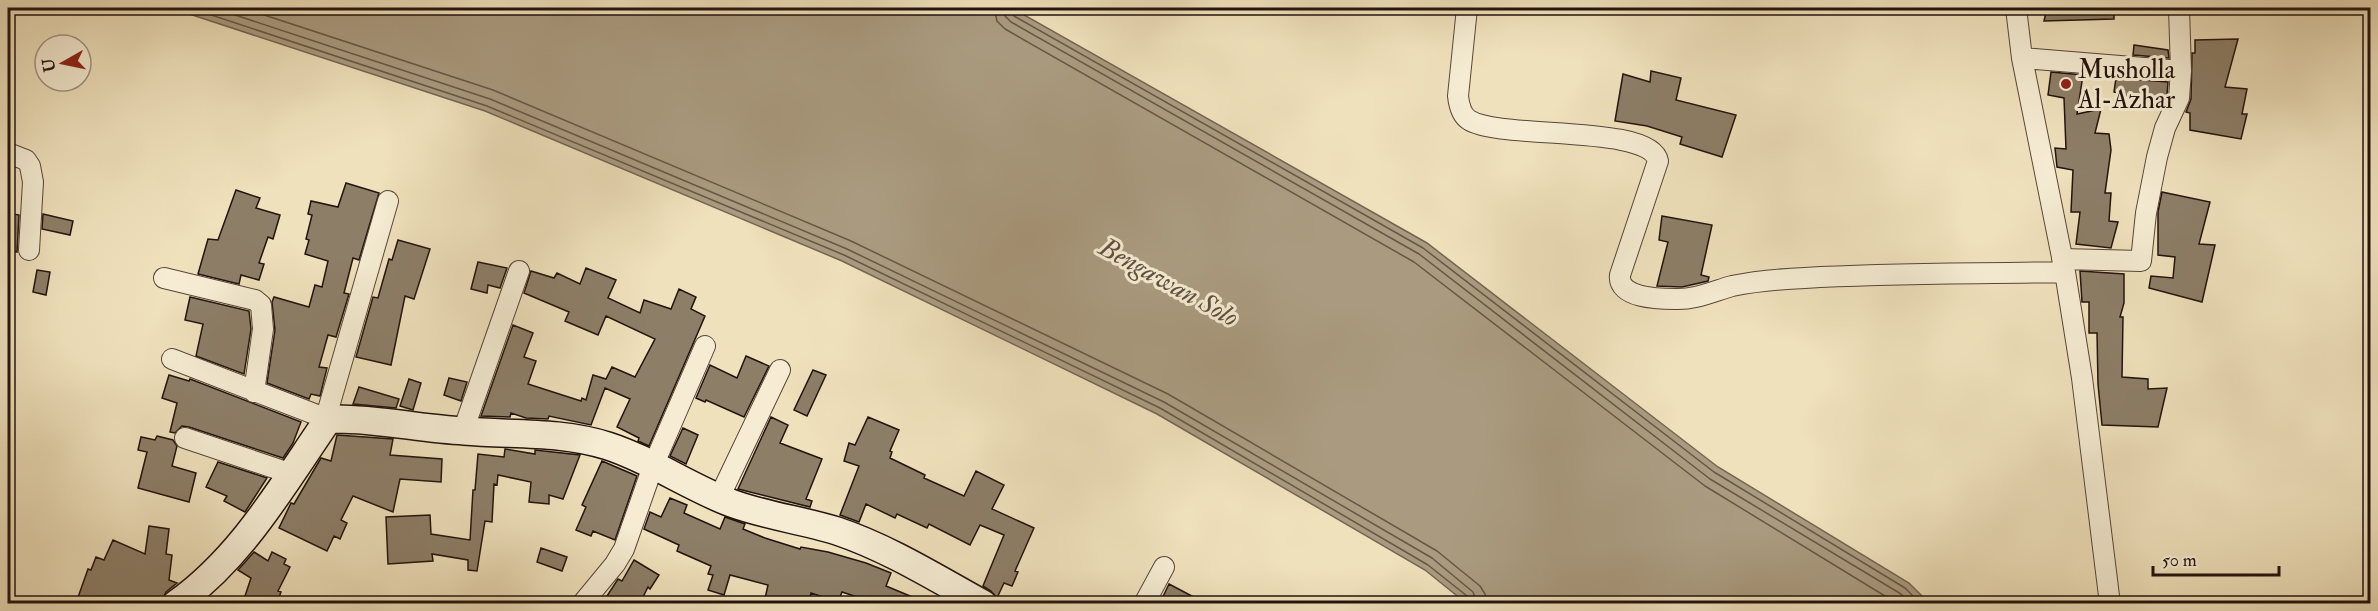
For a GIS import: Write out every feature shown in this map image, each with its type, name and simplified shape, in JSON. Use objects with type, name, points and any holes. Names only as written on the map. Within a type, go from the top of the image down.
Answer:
[{"type":"street","points":[[1467,8],[1458,96],[1460,109],[1468,120],[1488,127],[1610,137],[1653,150],[1657,154],[1658,161],[1619,280],[1623,289],[1630,294],[1674,299],[1704,295],[1732,286],[1805,278],[2141,261],[2146,213],[2157,157],[2165,129],[2179,98],[2181,71],[2179,8]]},
{"type":"street","points":[[2016,8],[2022,58],[2064,266],[2082,378],[2110,603]]},
{"type":"street","points":[[2022,58],[2181,71]]},
{"type":"street","points":[[8,153],[24,158],[32,172],[29,250]]},
{"type":"street","points":[[176,603],[193,591],[232,554],[292,474],[325,424],[388,201]]},
{"type":"street","points":[[463,431],[519,271]]},
{"type":"street","points":[[164,278],[255,300],[261,304],[263,329],[254,392]]},
{"type":"street","points":[[582,603],[615,564],[624,549],[653,466],[705,346]]},
{"type":"street","points":[[172,359],[254,392],[328,418],[463,431],[534,433],[581,439],[634,455],[719,498],[765,514],[836,531],[865,542],[983,603]]},
{"type":"street","points":[[719,498],[780,370]]},
{"type":"street","points":[[185,438],[292,474]]},
{"type":"street","points":[[1144,603],[1164,567]]},
{"type":"water","name":"Bengawan Solo","points":[[171,8],[1012,8],[1427,243],[1718,467],[1909,583],[1929,603],[1466,603],[1425,570],[1157,414],[842,261],[485,111]]},
{"type":"building","points":[[2047,8],[2114,8],[2114,19],[2044,21]]},
{"type":"building","points":[[2238,39],[2225,87],[2247,89],[2242,114],[2247,114],[2241,139],[2190,130],[2190,113],[2186,112],[2191,99],[2192,53],[2195,53],[2195,40]]},
{"type":"building","points":[[2134,45],[2168,50],[2169,58],[2133,55]]},
{"type":"building","points":[[1651,71],[1681,78],[1676,100],[1736,115],[1722,157],[1680,144],[1682,137],[1647,126],[1615,121],[1623,74],[1650,82]]},
{"type":"building","points":[[2051,72],[2083,75],[2077,114],[2101,109],[2095,133],[2109,134],[2111,150],[2105,193],[2111,193],[2109,221],[2118,222],[2111,248],[2076,244],[2080,212],[2071,212],[2073,170],[2057,167],[2055,148],[2066,149],[2064,98],[2048,95]]},
{"type":"building","points":[[2116,78],[2168,82],[2167,95],[2162,106],[2114,92]]},
{"type":"building","points":[[346,183],[379,193],[359,260],[353,258],[344,293],[349,294],[336,337],[328,335],[319,367],[327,368],[320,396],[311,394],[309,399],[267,383],[275,330],[272,302],[274,297],[309,307],[315,285],[322,287],[328,261],[305,254],[312,215],[308,214],[311,201],[338,207]]},
{"type":"building","points":[[236,190],[260,198],[256,208],[280,215],[273,239],[268,237],[259,263],[264,264],[259,280],[241,275],[239,284],[198,274],[208,239],[218,240]]},
{"type":"building","points":[[2162,192],[2210,202],[2199,244],[2215,245],[2202,302],[2149,288],[2151,276],[2173,278],[2175,257],[2158,255],[2158,212]]},
{"type":"building","points":[[8,213],[19,215],[17,252],[8,250]]},
{"type":"building","points":[[43,214],[73,221],[70,235],[42,229]]},
{"type":"building","points":[[1662,216],[1712,225],[1701,275],[1709,277],[1708,281],[1682,287],[1657,286],[1668,242],[1659,240]]},
{"type":"building","points":[[398,240],[430,249],[414,299],[405,296],[391,365],[356,357],[373,297],[378,298],[389,259],[392,260]]},
{"type":"building","points":[[478,262],[507,268],[500,288],[488,285],[487,293],[471,289]]},
{"type":"building","points":[[586,268],[616,280],[608,298],[640,313],[644,300],[671,309],[679,289],[696,297],[691,309],[705,316],[649,446],[617,427],[630,399],[605,388],[591,425],[549,416],[548,419],[526,418],[511,413],[510,417],[481,416],[513,325],[533,333],[524,357],[536,361],[528,384],[581,401],[582,398],[586,400],[593,375],[606,379],[612,367],[635,377],[655,339],[606,316],[598,335],[565,321],[569,312],[524,293],[531,271],[554,278],[557,273],[580,284]]},
{"type":"building","points":[[37,270],[50,272],[46,295],[33,292]]},
{"type":"building","points":[[2080,271],[2124,274],[2124,303],[2120,317],[2123,317],[2122,377],[2148,379],[2148,389],[2167,388],[2158,427],[2102,425],[2097,333],[2089,333],[2089,302],[2082,302]]},
{"type":"building","points":[[190,297],[249,311],[251,329],[244,374],[196,356],[203,324],[185,320]]},
{"type":"building","points":[[746,356],[769,366],[744,417],[706,400],[705,402],[696,398],[710,365],[737,378]]},
{"type":"building","points":[[813,370],[826,375],[807,416],[794,410]]},
{"type":"building","points":[[169,375],[189,381],[190,379],[301,422],[293,443],[283,458],[189,427],[182,426],[175,433],[170,432],[177,403],[162,398]]},
{"type":"building","points":[[449,378],[467,382],[461,401],[444,395]]},
{"type":"building","points":[[409,379],[421,383],[413,410],[400,406]]},
{"type":"building","points":[[359,387],[399,399],[396,408],[353,404]]},
{"type":"building","points":[[771,417],[788,425],[780,443],[822,459],[806,499],[812,501],[810,507],[738,489]]},
{"type":"building","points":[[868,417],[899,430],[890,451],[892,452],[890,458],[925,475],[924,478],[964,496],[976,471],[1004,485],[992,509],[1034,528],[1015,571],[1018,572],[1012,586],[1004,583],[997,598],[983,586],[1004,535],[980,525],[970,545],[929,524],[927,528],[897,514],[895,518],[866,504],[859,522],[840,515],[859,466],[844,461],[849,443],[855,445]]},
{"type":"building","points":[[683,428],[698,435],[686,464],[670,456]]},
{"type":"building","points":[[337,435],[393,439],[390,455],[442,459],[441,482],[400,479],[393,512],[353,496],[341,520],[347,523],[340,539],[334,536],[327,551],[279,528],[291,503],[294,504],[321,458],[331,461]]},
{"type":"building","points":[[157,436],[173,440],[177,446],[172,466],[196,473],[189,502],[138,488],[147,452],[138,450],[141,437],[155,440]]},
{"type":"building","points":[[505,449],[535,454],[535,450],[580,455],[563,499],[549,495],[549,504],[529,502],[531,482],[498,475],[497,485],[494,484],[492,522],[485,521],[477,571],[468,570],[468,560],[432,554],[433,561],[388,564],[386,517],[430,515],[431,534],[470,540],[478,454],[504,457]]},
{"type":"building","points":[[602,461],[637,476],[615,540],[593,531],[591,536],[576,530],[586,507],[582,505]]},
{"type":"building","points":[[218,462],[267,478],[245,512],[224,501],[227,496],[206,487]]},
{"type":"building","points":[[670,498],[687,505],[684,513],[720,529],[725,517],[745,524],[743,529],[765,538],[800,549],[801,547],[828,552],[891,573],[886,586],[927,603],[875,603],[842,592],[838,602],[811,593],[809,603],[764,603],[768,585],[730,575],[724,595],[708,590],[713,575],[708,574],[711,566],[677,551],[679,545],[644,529],[650,512],[661,517]]},
{"type":"building","points":[[149,526],[169,529],[166,554],[172,555],[169,580],[177,583],[166,592],[161,603],[136,603],[121,597],[117,598],[115,603],[76,603],[88,569],[91,570],[96,557],[104,560],[113,540],[145,554]]},
{"type":"building","points":[[541,548],[567,557],[562,571],[537,562]]},
{"type":"building","points":[[254,552],[268,561],[272,552],[286,559],[284,564],[290,567],[278,591],[281,592],[277,603],[257,603],[244,599],[251,578],[238,570]]},
{"type":"building","points":[[634,560],[659,575],[650,589],[648,587],[640,603],[631,603],[621,599],[619,603],[607,596],[618,579],[622,581]]},
{"type":"building","points":[[1169,584],[1205,603],[1160,603]]},
{"type":"place","name":"Musholla Al-Azhar","points":[[2066,84]]}]
